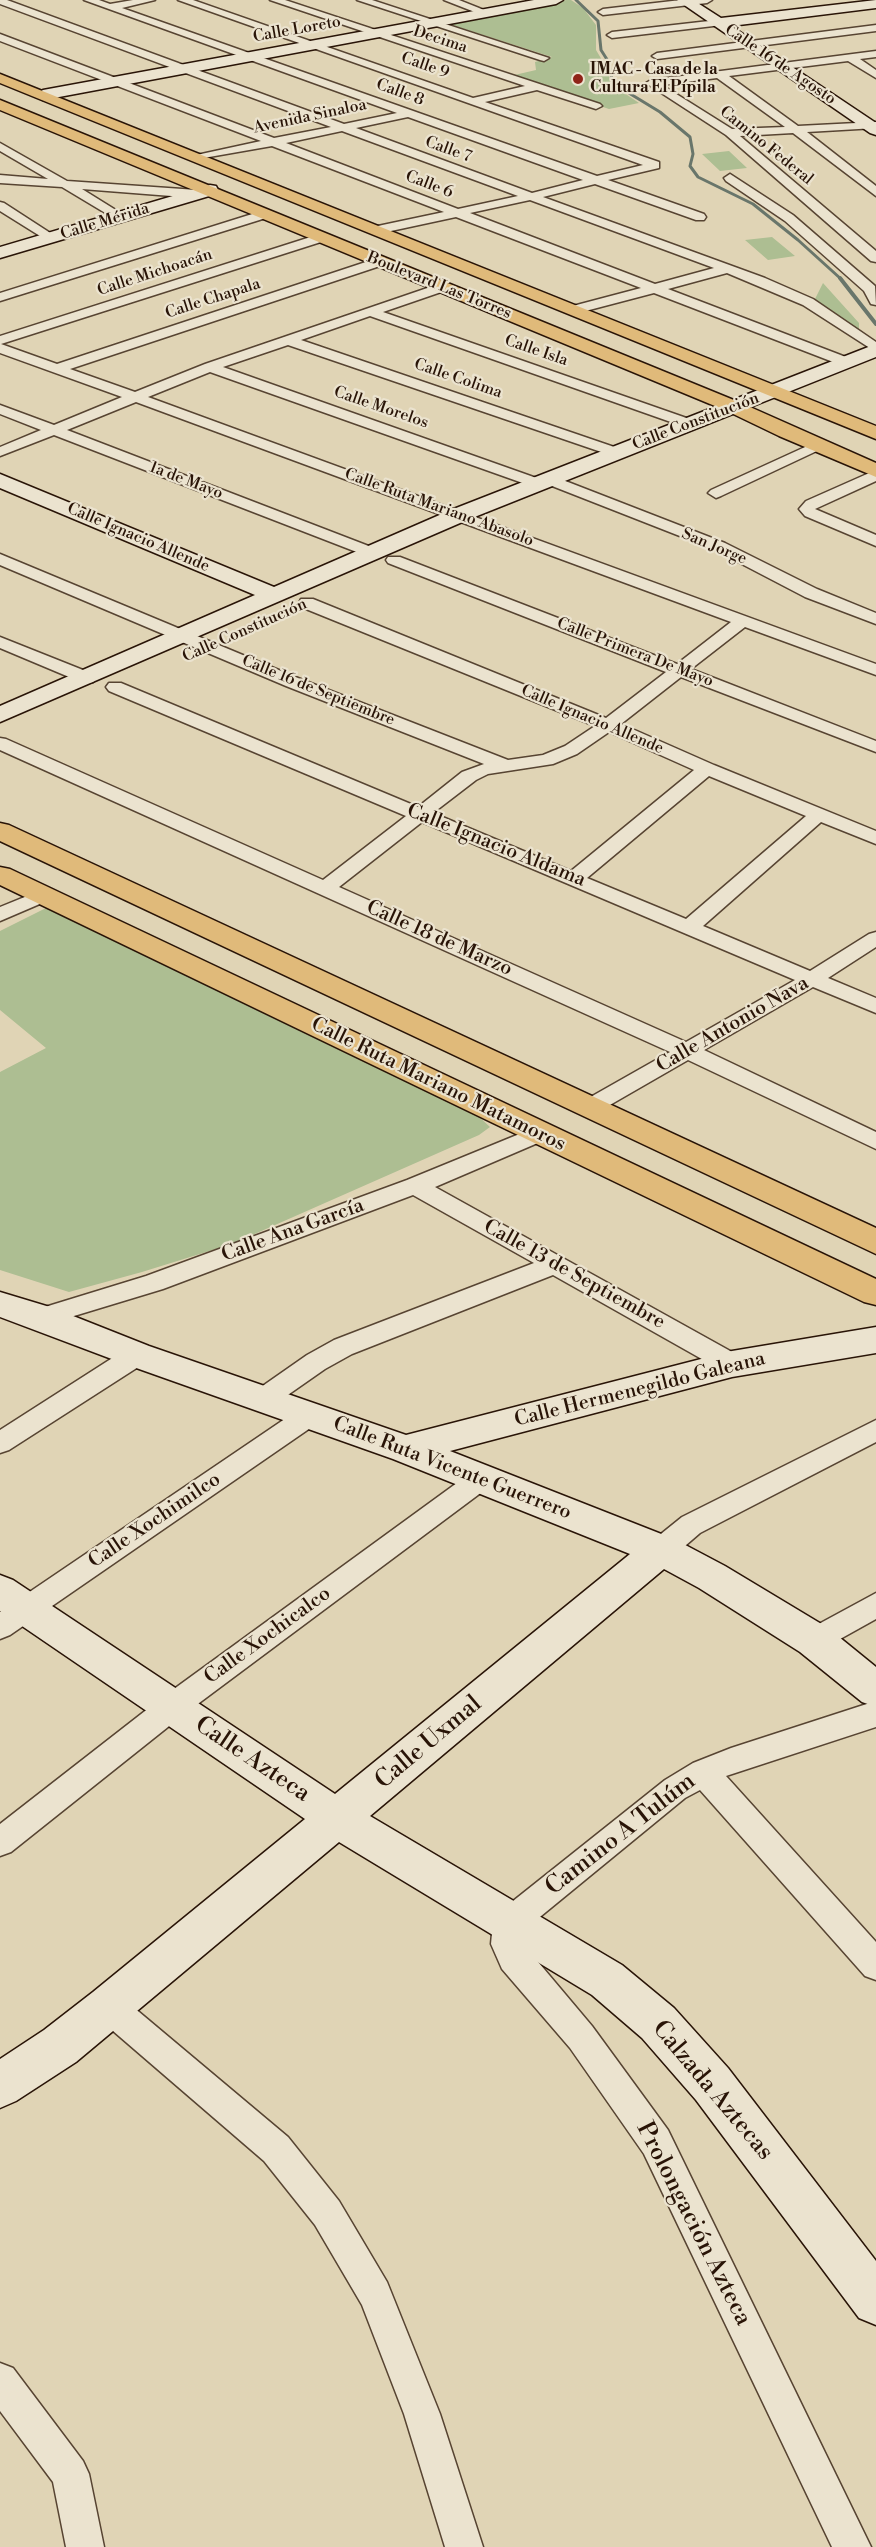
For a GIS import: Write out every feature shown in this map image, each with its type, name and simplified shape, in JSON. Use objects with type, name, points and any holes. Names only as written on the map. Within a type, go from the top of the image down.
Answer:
[{"type":"main road","name":"Boulevard Las Torres","points":[[0,78],[876,433]]},
{"type":"main road","name":"Boulevard Las Torres","points":[[0,105],[96,143],[203,192],[265,214],[734,407],[876,473]]},
{"type":"main road","points":[[56,127],[93,131],[103,125],[95,117]]},
{"type":"main road","points":[[96,143],[104,137],[118,134],[152,140]]},
{"type":"main road","name":"Calle Ruta Mariano Matamoros","points":[[0,831],[876,1242]]},
{"type":"main road","name":"Calle Ruta Mariano Matamoros","points":[[0,875],[876,1293]]},
{"type":"street","points":[[109,7],[150,0]]},
{"type":"street","name":"Calle 9","points":[[183,0],[475,100],[655,165],[596,181]]},
{"type":"street","name":"Decima","points":[[275,0],[596,106]]},
{"type":"street","points":[[362,0],[544,58]]},
{"type":"street","points":[[449,0],[489,14]]},
{"type":"street","points":[[603,12],[706,0]]},
{"type":"street","name":"Calle 7","points":[[0,1],[182,70],[728,269],[808,302],[876,349]]},
{"type":"street","name":"Calle Loreto","points":[[43,95],[489,14],[545,1]]},
{"type":"street","name":"Calle 16 de Agosto","points":[[686,1],[874,127]]},
{"type":"street","points":[[612,35],[876,4]]},
{"type":"street","name":"Calle 8","points":[[89,5],[109,7],[700,217]]},
{"type":"street","points":[[23,22],[67,15]]},
{"type":"street","points":[[657,56],[876,28]]},
{"type":"street","name":"Calle 6","points":[[0,37],[846,362]]},
{"type":"street","name":"Camino Federal","points":[[876,54],[651,83],[730,133],[876,258]]},
{"type":"street","points":[[851,58],[876,75]]},
{"type":"street","points":[[719,74],[794,128],[876,192]]},
{"type":"street","points":[[453,105],[537,87]]},
{"type":"street","name":"Avenida Sinaloa","points":[[196,158],[431,109]]},
{"type":"street","points":[[730,133],[794,128],[874,127]]},
{"type":"street","points":[[0,146],[121,217]]},
{"type":"street","points":[[730,178],[789,218],[870,289],[876,301]]},
{"type":"street","points":[[0,179],[70,186],[203,192]]},
{"type":"street","points":[[377,230],[596,181]]},
{"type":"street","name":"Calle Mérida","points":[[0,253],[203,192]]},
{"type":"street","points":[[0,206],[52,238]]},
{"type":"street","points":[[0,297],[265,214]]},
{"type":"street","name":"Calle Michoacán","points":[[0,340],[320,238]]},
{"type":"street","name":"Calle Chapala","points":[[58,368],[378,262]]},
{"type":"street","points":[[574,310],[728,269]]},
{"type":"street","points":[[0,452],[210,367],[442,287]]},
{"type":"street","name":"Calle Isla","points":[[370,312],[690,424]]},
{"type":"street","name":"Calle Colima","points":[[287,340],[618,453]]},
{"type":"street","name":"Calle Ruta Mariano Abasolo","points":[[0,348],[471,514],[743,621],[876,670]]},
{"type":"street","name":"Calle Constitución","points":[[0,737],[307,603],[383,557],[471,514],[876,349]]},
{"type":"street","name":"Calle Morelos","points":[[210,367],[545,482]]},
{"type":"street","name":"1a de Mayo","points":[[0,409],[383,557]]},
{"type":"street","points":[[716,493],[816,446]]},
{"type":"street","points":[[876,473],[811,504],[807,509],[811,513],[876,541]]},
{"type":"street","name":"Calle Ignacio Allende","points":[[0,480],[276,596]]},
{"type":"street","name":"San Jorge","points":[[545,482],[719,546],[811,593],[876,619]]},
{"type":"street","name":"Calle Constitución","points":[[0,715],[276,596],[383,557]]},
{"type":"street","name":"Calle Primera De Mayo","points":[[383,557],[876,747]]},
{"type":"street","name":"Calle 16 de Septiembre","points":[[0,559],[208,648],[504,765]]},
{"type":"street","name":"Calle Ignacio Allende","points":[[307,603],[608,725],[707,769],[876,838]]},
{"type":"street","points":[[326,888],[469,776],[484,769],[547,760],[571,750],[608,725],[743,621]]},
{"type":"street","points":[[0,642],[87,678]]},
{"type":"street","name":"Calle Ignacio Aldama","points":[[115,687],[876,1006]]},
{"type":"street","name":"Calle 18 de Marzo","points":[[0,743],[687,1051],[876,1141]]},
{"type":"street","points":[[575,878],[707,769]]},
{"type":"street","points":[[689,927],[818,815]]},
{"type":"street","points":[[0,915],[42,896]]},
{"type":"street","name":"Calle Antonio Nava","points":[[588,1108],[812,979],[876,938]]},
{"type":"street","name":"Calle Ana García","points":[[41,1317],[154,1283],[415,1186],[539,1134]]},
{"type":"street","name":"Calle 13 de Septiembre","points":[[415,1186],[732,1364]]},
{"type":"street","points":[[263,1399],[316,1362],[343,1347],[554,1264]]},
{"type":"street","name":"Calle Ruta Vicente Guerrero","points":[[1,1305],[41,1317],[137,1355],[406,1449],[661,1550],[712,1577],[814,1640],[876,1690]]},
{"type":"street","name":"Calle Hermenegildo Galeana","points":[[406,1449],[732,1364],[876,1340]]},
{"type":"street","points":[[0,1443],[137,1355]]},
{"type":"street","name":"Calle Xochimilco","points":[[9,1609],[310,1415]]},
{"type":"street","name":"Calle Uxmal","points":[[0,2085],[60,2046],[109,2007],[691,1525],[876,1430]]},
{"type":"street","name":"Calle Xochicalco","points":[[0,1842],[173,1706],[481,1479]]},
{"type":"street","points":[[814,1640],[876,1605]]},
{"type":"street","name":"Calle Azteca","points":[[9,1609],[173,1706],[338,1819],[509,1923]]},
{"type":"street","name":"Camino A Tulúm","points":[[509,1923],[675,1789],[703,1772],[876,1714]]},
{"type":"street","points":[[703,1772],[876,1965]]},
{"type":"street","name":"Calzada Aztecas","points":[[509,1923],[607,1980],[658,2023],[712,2084],[876,2301]]},
{"type":"street","name":"Prolongación Azteca","points":[[509,1923],[507,1944],[513,1958],[581,2037],[656,2142],[852,2547]]},
{"type":"street","points":[[109,2007],[276,2149],[327,2213],[375,2294],[422,2414],[464,2547]]},
{"type":"street","points":[[0,2381],[70,2474],[85,2547]]},
{"type":"green space","points":[[571,0],[583,8],[596,25],[596,50],[608,70],[610,81],[639,103],[609,109],[510,76],[536,70],[535,62],[552,57],[449,24],[552,5]]},
{"type":"green space","points":[[729,151],[747,168],[720,171],[702,154]]},
{"type":"green space","points":[[772,237],[795,256],[768,260],[745,240]]},
{"type":"green space","points":[[823,283],[859,323],[859,332],[814,301]]},
{"type":"green space","points":[[46,908],[476,1114],[490,1127],[479,1135],[232,1244],[142,1272],[69,1292],[0,1270],[0,1072],[46,1048],[0,1010],[0,931]]},
{"type":"waterway","points":[[576,0],[598,21],[601,50],[608,61],[612,79],[619,87],[660,112],[690,137],[693,154],[690,166],[698,177],[753,204],[840,278]]},
{"type":"waterway","points":[[840,278],[876,324]]},
{"type":"place","name":"IMAC - Casa de la Cultura El Pípila","points":[[578,79]]}]
